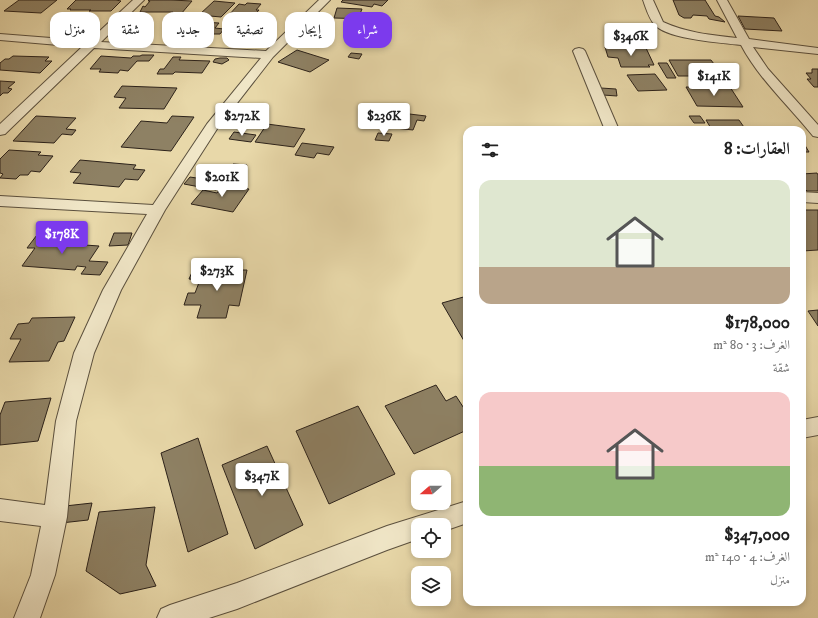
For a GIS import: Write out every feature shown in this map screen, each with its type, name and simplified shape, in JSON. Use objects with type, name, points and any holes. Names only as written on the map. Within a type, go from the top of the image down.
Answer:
[{"type":"street","points":[[100,37],[139,0]]},
{"type":"street","points":[[27,618],[42,575],[55,517],[66,421],[84,353],[112,290],[157,210],[212,127],[269,55],[325,0]]},
{"type":"street","points":[[648,0],[656,19],[666,28],[686,34],[818,51]]},
{"type":"street","points":[[722,0],[733,18],[744,42],[770,78],[818,133]]},
{"type":"street","points":[[0,37],[50,41]]},
{"type":"street","points":[[100,45],[269,55]]},
{"type":"street","points":[[0,131],[89,48]]},
{"type":"street","points":[[579,51],[610,126]]},
{"type":"street","points":[[806,197],[818,198]]},
{"type":"street","points":[[0,201],[157,210]]},
{"type":"street","points":[[806,428],[818,426]]},
{"type":"street","points":[[0,510],[55,517]]},
{"type":"street","points":[[449,518],[463,513]]},
{"type":"street","points":[[170,618],[237,596],[387,538],[411,530]]},
{"type":"building","points":[[19,0],[57,0],[41,13],[4,11]]},
{"type":"building","points":[[76,0],[121,1],[111,11],[67,9]]},
{"type":"building","points":[[171,0],[192,1],[183,12],[140,12],[143,6],[145,7],[150,1],[148,1]]},
{"type":"building","points":[[343,0],[388,0],[382,6],[374,4],[372,7],[341,2]]},
{"type":"building","points":[[673,0],[705,0],[715,16],[719,17],[725,22],[709,19],[707,16],[693,15],[691,18],[684,18],[679,15]]},
{"type":"building","points":[[214,1],[235,3],[226,12],[222,12],[221,17],[214,16],[214,12],[202,12]]},
{"type":"building","points":[[247,3],[261,4],[256,10],[259,10],[257,12],[232,12],[239,4],[245,5]]},
{"type":"building","points":[[337,8],[362,9],[361,12],[343,12],[343,18],[335,18]]},
{"type":"building","points":[[738,16],[774,18],[782,31],[745,29]]},
{"type":"building","points":[[214,23],[219,23],[215,28],[222,29],[220,34],[214,34]]},
{"type":"building","points":[[605,47],[646,48],[654,65],[648,65],[650,67],[621,67],[618,58],[608,57]]},
{"type":"building","points":[[297,50],[329,60],[310,72],[278,62]]},
{"type":"building","points":[[351,53],[362,54],[359,59],[348,57]]},
{"type":"building","points":[[154,55],[149,61],[137,61],[128,71],[120,70],[118,73],[99,72],[101,69],[90,69],[101,56],[131,58],[133,56]]},
{"type":"building","points":[[13,56],[49,57],[45,61],[52,61],[40,73],[0,70],[0,63]]},
{"type":"building","points":[[173,57],[181,57],[179,60],[210,61],[202,73],[175,72],[173,74],[157,74],[160,69],[164,69]]},
{"type":"building","points":[[227,58],[229,60],[222,64],[213,62],[215,59]]},
{"type":"building","points":[[669,60],[711,60],[723,76],[678,76]]},
{"type":"building","points":[[658,63],[667,63],[676,78],[667,78]]},
{"type":"building","points":[[812,69],[818,69],[818,87],[814,87],[807,79],[811,79],[806,73],[812,73]]},
{"type":"building","points":[[655,74],[667,90],[638,91],[627,75]]},
{"type":"building","points":[[0,81],[15,82],[8,88],[12,89],[8,93],[3,93],[0,96]]},
{"type":"building","points":[[122,86],[177,88],[164,109],[119,108],[126,98],[114,97]]},
{"type":"building","points":[[686,87],[730,87],[743,107],[697,106]]},
{"type":"building","points":[[601,88],[616,89],[617,96],[603,95]]},
{"type":"building","points":[[393,112],[426,116],[424,121],[417,120],[413,130],[386,127]]},
{"type":"building","points":[[36,116],[76,118],[66,129],[76,130],[72,135],[62,134],[54,143],[13,141]]},
{"type":"building","points":[[172,116],[194,117],[171,151],[121,147],[141,121],[167,123]]},
{"type":"building","points":[[689,116],[700,116],[705,123],[694,123]]},
{"type":"building","points":[[706,120],[739,120],[743,126],[710,126]]},
{"type":"building","points":[[267,124],[305,129],[294,147],[255,142]]},
{"type":"building","points":[[234,132],[256,135],[251,142],[229,139]]},
{"type":"building","points":[[378,133],[392,134],[389,141],[375,140]]},
{"type":"building","points":[[302,143],[334,147],[329,155],[317,153],[314,158],[295,155]]},
{"type":"building","points":[[9,150],[41,152],[38,155],[53,156],[40,172],[31,171],[28,175],[20,175],[16,179],[0,178],[3,174],[0,173],[0,159]]},
{"type":"building","points":[[80,160],[136,165],[133,169],[145,170],[138,180],[125,179],[119,187],[73,183],[81,173],[70,172]]},
{"type":"building","points":[[233,164],[247,165],[243,172],[230,171]]},
{"type":"building","points":[[817,173],[818,191],[806,190],[806,174]]},
{"type":"building","points":[[190,177],[222,182],[216,190],[184,184]]},
{"type":"building","points":[[223,185],[249,189],[233,212],[191,204],[203,190],[217,193]]},
{"type":"building","points":[[806,210],[818,210],[818,250],[806,251]]},
{"type":"building","points":[[40,231],[64,232],[57,243],[99,246],[89,261],[108,262],[100,275],[81,274],[86,267],[77,266],[75,270],[22,266],[35,248],[27,248]]},
{"type":"building","points":[[114,233],[132,233],[128,245],[109,246]]},
{"type":"building","points":[[193,270],[247,270],[239,306],[229,305],[226,318],[197,318],[201,305],[184,305],[188,293],[195,293],[200,280],[189,279]]},
{"type":"building","points":[[463,297],[463,339],[442,303]]},
{"type":"building","points":[[818,310],[818,326],[808,311]]},
{"type":"building","points":[[75,317],[64,341],[58,342],[49,361],[9,362],[21,339],[10,339],[18,324],[29,323],[32,318]]},
{"type":"building","points":[[436,385],[446,401],[456,396],[463,407],[463,432],[414,454],[385,406]]},
{"type":"building","points":[[51,398],[38,441],[0,445],[0,415],[5,402]]},
{"type":"building","points":[[358,406],[395,474],[329,504],[296,431]]},
{"type":"building","points":[[198,438],[228,534],[188,552],[161,453]]},
{"type":"building","points":[[267,446],[303,525],[255,549],[222,465]]},
{"type":"building","points":[[92,503],[88,520],[61,523],[65,506]]},
{"type":"building","points":[[155,507],[146,565],[156,586],[120,594],[86,571],[99,512]]}]
